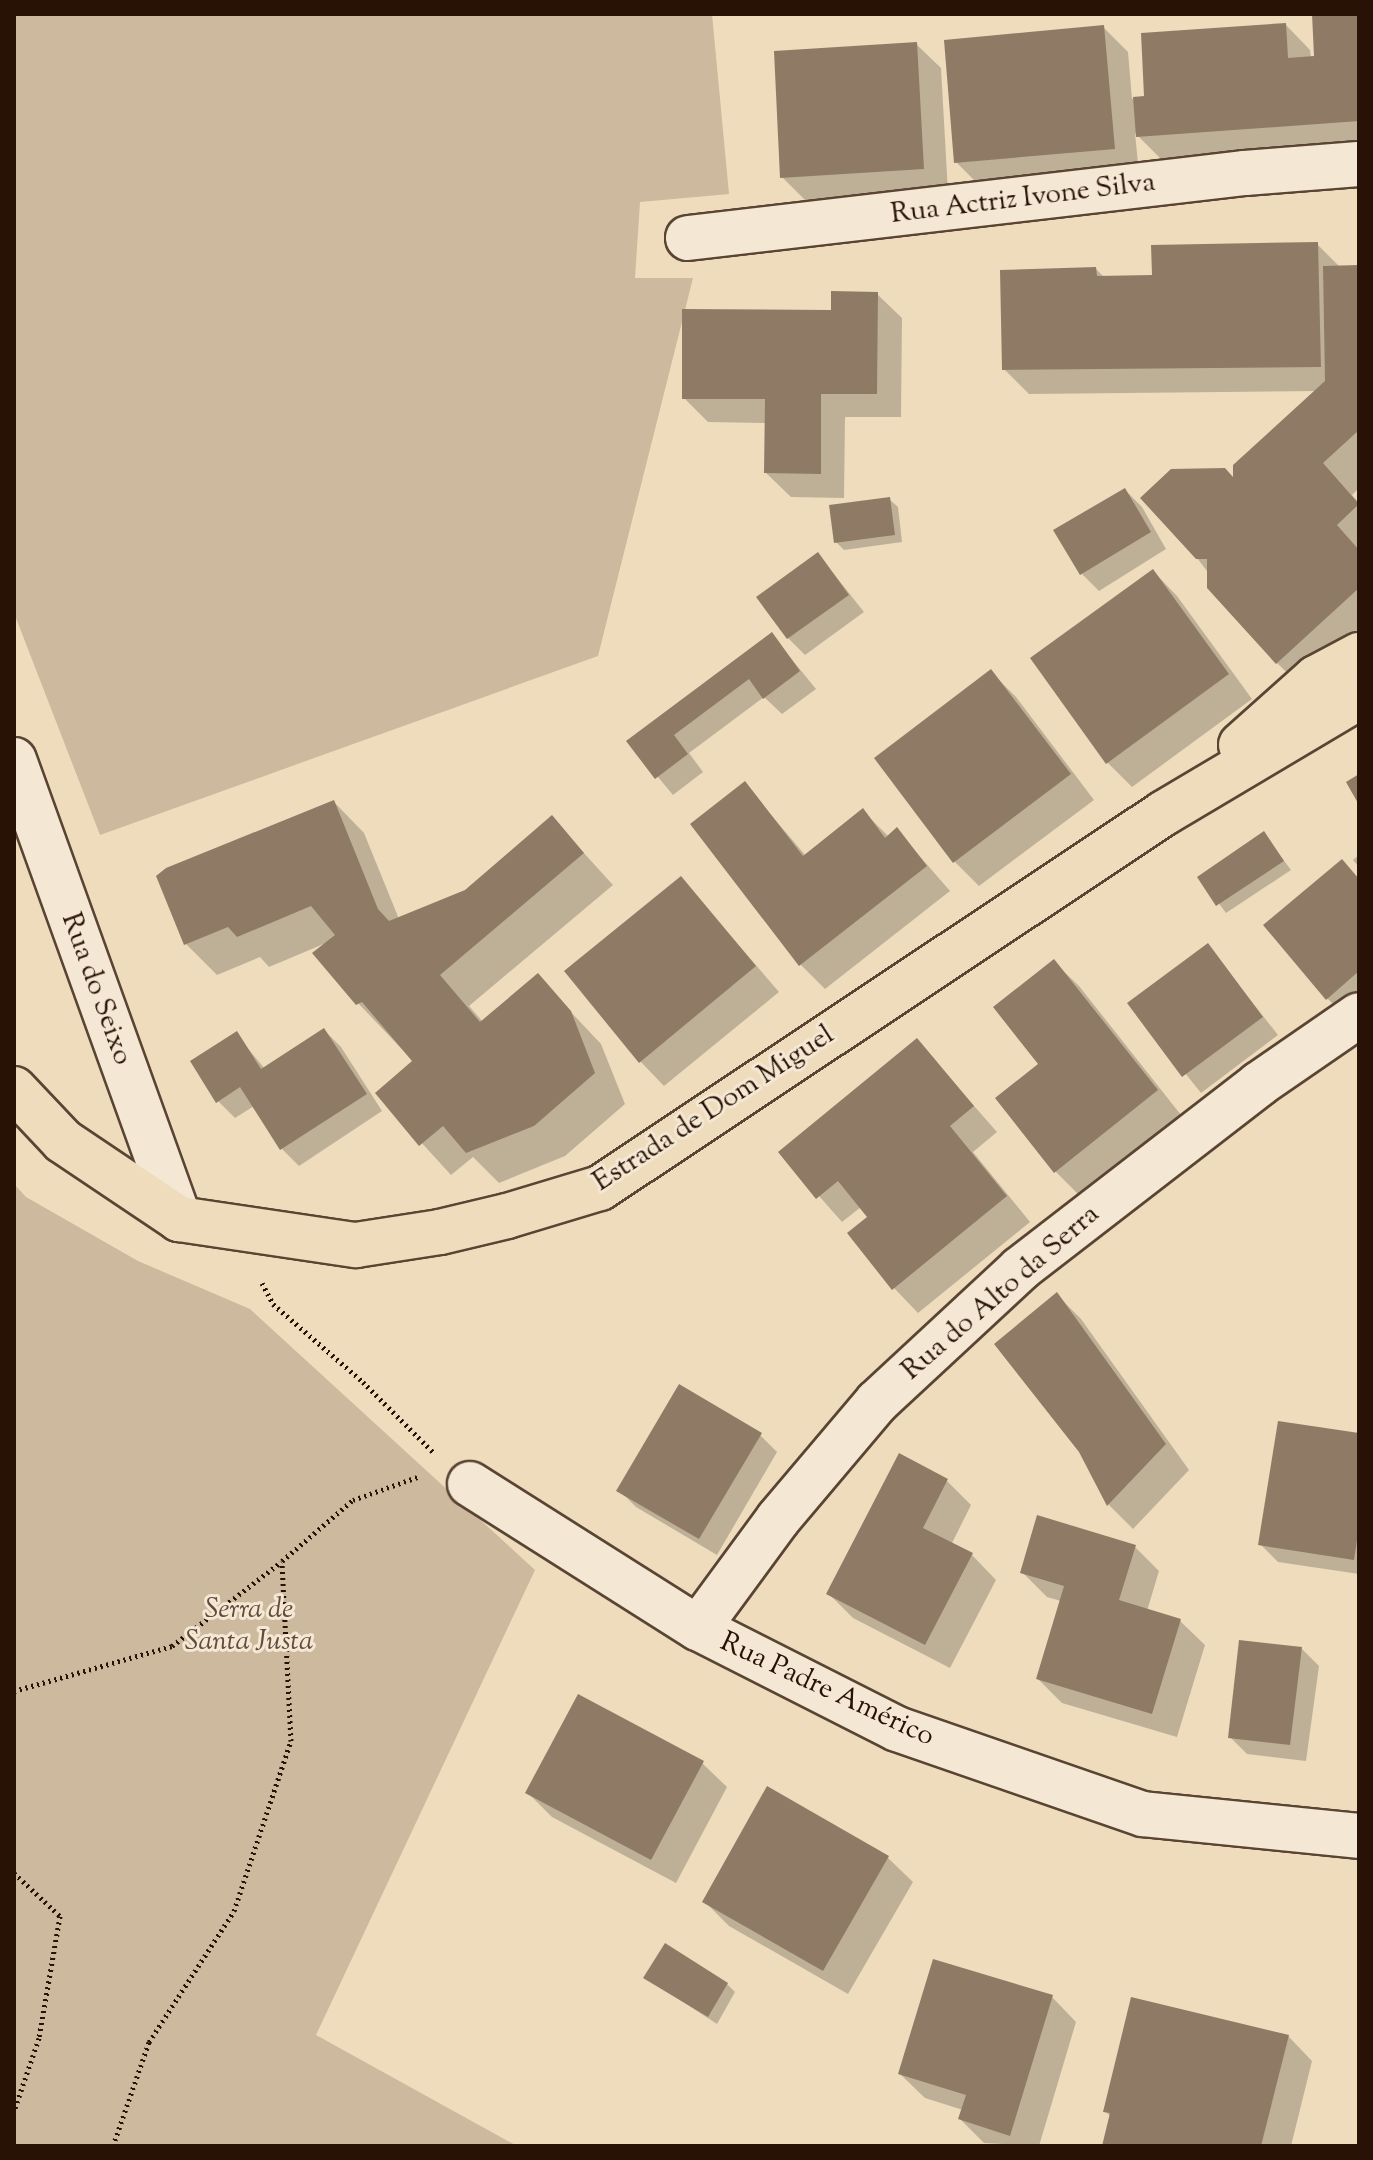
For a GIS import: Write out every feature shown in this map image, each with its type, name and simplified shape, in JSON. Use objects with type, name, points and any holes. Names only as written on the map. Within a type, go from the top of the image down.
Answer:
[{"type":"main road","name":"Estrada de Dom Miguel","points":[[1164,813],[1316,678],[1359,655]]},
{"type":"main road","name":"Estrada de Dom Miguel","points":[[14,1089],[63,1141],[179,1219],[356,1245],[440,1232],[600,1188],[1164,813],[1359,697]]},
{"type":"street","name":"Rua Actriz Ivone Silva","points":[[688,238],[1245,173],[1359,164]]},
{"type":"street","name":"Rua do Seixo","points":[[14,760],[179,1219]]},
{"type":"street","name":"Rua do Alto da Serra","points":[[698,1628],[778,1519],[877,1402],[998,1290],[1259,1084],[1359,1015]]},
{"type":"street","name":"Rua Padre Américo","points":[[470,1484],[698,1628],[897,1729],[1143,1814],[1359,1836]]},
{"type":"path","points":[[235,1228],[273,1304],[363,1382],[470,1484]]},
{"type":"path","points":[[14,1691],[172,1646],[282,1561],[353,1500],[431,1473],[470,1484]]},
{"type":"path","points":[[113,2146],[149,2042],[234,1911],[291,1741],[282,1561]]},
{"type":"path","points":[[14,1873],[60,1916],[39,2038],[14,2111]]},
{"type":"green space","points":[[14,14],[712,14],[729,194],[640,202],[635,278],[693,278],[598,656],[100,835],[14,613]]},
{"type":"green space","name":"Serra de Santa Justa","points":[[14,1184],[26,1197],[138,1261],[250,1309],[535,1570],[316,2035],[517,2146],[14,2146]]},
{"type":"building","points":[[1312,14],[1359,14],[1359,121],[1136,137],[1133,97],[1144,96],[1141,33],[1286,23],[1288,58],[1314,56]]},
{"type":"building","points":[[1104,25],[1115,149],[954,163],[944,40]]},
{"type":"building","points":[[917,42],[924,169],[780,178],[774,51]]},
{"type":"building","points":[[1318,242],[1321,367],[1002,370],[1000,270],[1096,267],[1097,276],[1152,275],[1151,245]]},
{"type":"building","points":[[1359,265],[1359,430],[1323,463],[1359,504],[1337,525],[1359,550],[1359,588],[1276,664],[1207,588],[1207,559],[1196,559],[1140,498],[1171,469],[1225,468],[1233,477],[1233,465],[1325,381],[1323,266]]},
{"type":"building","points":[[831,291],[878,292],[877,394],[821,394],[821,474],[764,473],[765,399],[682,399],[682,309],[831,310]]},
{"type":"building","points":[[1125,488],[1151,532],[1080,575],[1053,530]]},
{"type":"building","points":[[890,497],[895,535],[834,543],[829,505]]},
{"type":"building","points":[[818,552],[849,595],[787,639],[756,597]]},
{"type":"building","points":[[1153,569],[1229,674],[1106,764],[1030,658]]},
{"type":"building","points":[[772,632],[800,671],[763,699],[749,679],[674,735],[688,754],[655,779],[626,741]]},
{"type":"building","points":[[991,669],[1071,774],[953,863],[874,758]]},
{"type":"building","points":[[1359,774],[1359,805],[1346,782]]},
{"type":"building","points":[[745,781],[803,856],[863,808],[885,838],[897,827],[927,866],[799,966],[690,824]]},
{"type":"building","points":[[334,800],[378,909],[389,921],[465,890],[552,815],[584,853],[440,975],[480,1022],[538,973],[571,1011],[595,1073],[534,1126],[466,1153],[443,1126],[419,1146],[375,1093],[412,1061],[362,1002],[356,1005],[312,953],[335,935],[311,906],[237,937],[228,927],[184,945],[156,876],[166,868]]},
{"type":"building","points":[[1264,831],[1284,861],[1216,906],[1197,877]]},
{"type":"building","points":[[1342,859],[1359,879],[1359,971],[1326,1000],[1263,925]]},
{"type":"building","points":[[681,876],[756,966],[639,1063],[564,971]]},
{"type":"building","points":[[1208,943],[1263,1017],[1182,1077],[1127,1003]]},
{"type":"building","points":[[1054,959],[1158,1090],[1054,1173],[995,1098],[1038,1064],[993,1007]]},
{"type":"building","points":[[324,1028],[367,1094],[280,1150],[240,1087],[216,1103],[190,1061],[237,1031],[261,1069]]},
{"type":"building","points":[[917,1038],[974,1106],[950,1126],[1007,1196],[892,1290],[847,1233],[867,1217],[838,1181],[816,1199],[778,1152]]},
{"type":"building","points":[[1057,1292],[1166,1444],[1107,1506],[1079,1452],[994,1344]]},
{"type":"building","points":[[679,1384],[762,1433],[699,1539],[616,1491]]},
{"type":"building","points":[[1278,1421],[1359,1433],[1359,1527],[1354,1560],[1258,1545]]},
{"type":"building","points":[[899,1453],[948,1479],[923,1528],[973,1553],[925,1645],[826,1594]]},
{"type":"building","points":[[1037,1515],[1136,1545],[1119,1600],[1181,1619],[1152,1714],[1036,1679],[1064,1586],[1020,1573]]},
{"type":"building","points":[[1239,1640],[1302,1647],[1290,1745],[1228,1738]]},
{"type":"building","points":[[578,1694],[704,1761],[651,1860],[525,1793]]},
{"type":"building","points":[[767,1786],[889,1856],[823,1971],[702,1902]]},
{"type":"building","points":[[665,1943],[728,1983],[708,2017],[643,1978]]},
{"type":"building","points":[[933,1959],[1053,1995],[1010,2136],[958,2119],[966,2095],[898,2074]]},
{"type":"building","points":[[1131,1997],[1289,2035],[1261,2146],[1102,2146],[1110,2113],[1103,2112]]}]
